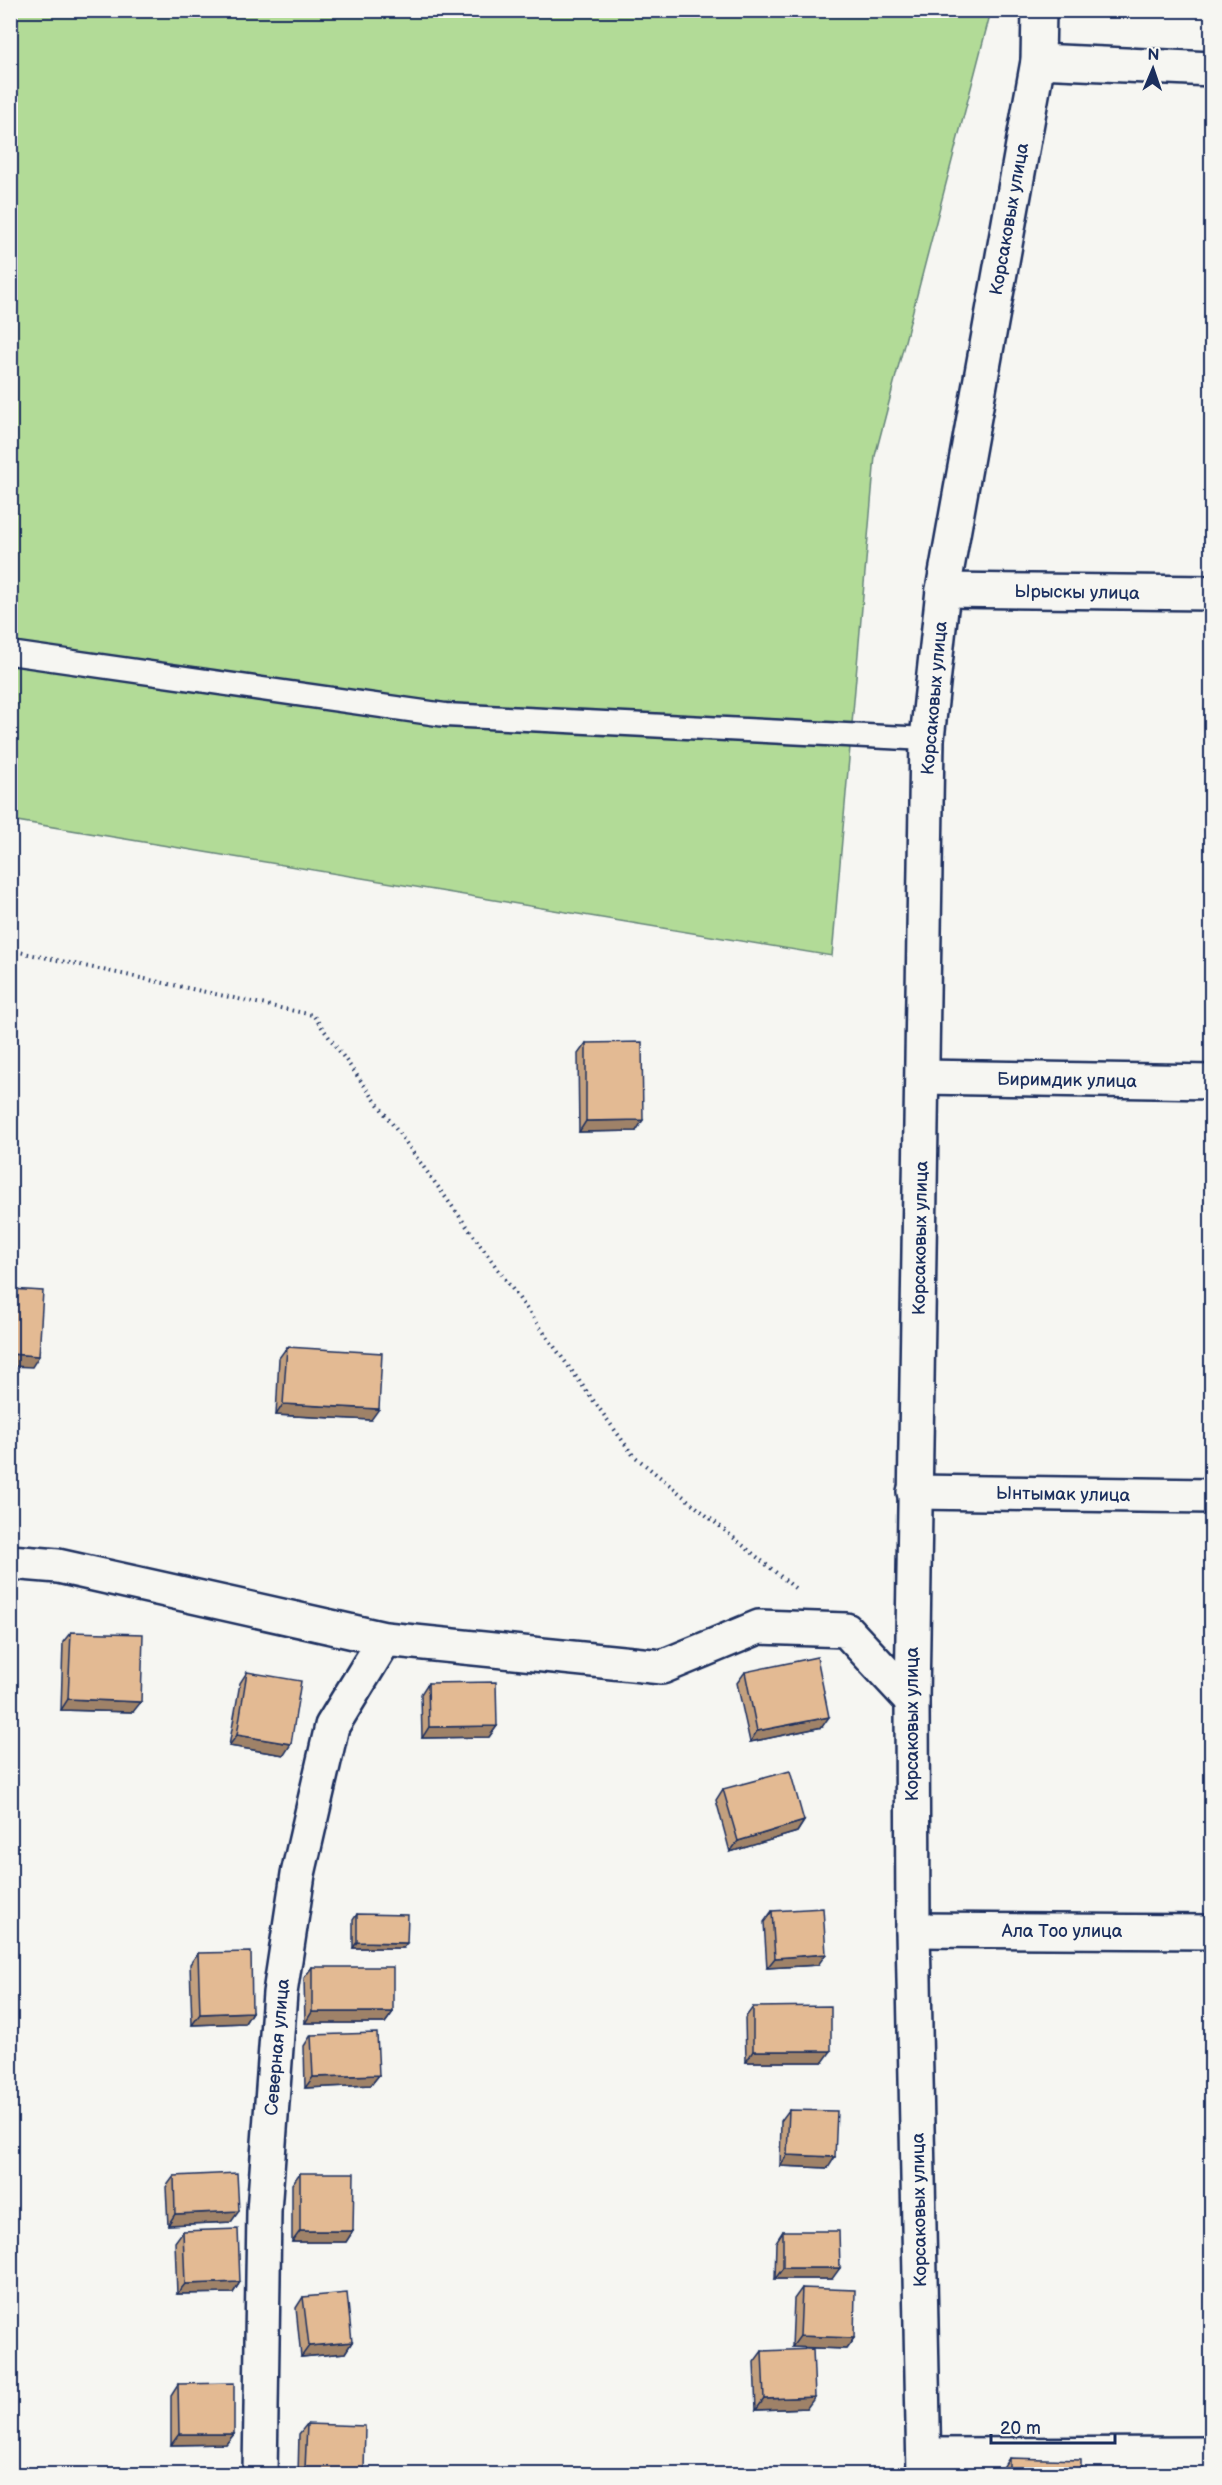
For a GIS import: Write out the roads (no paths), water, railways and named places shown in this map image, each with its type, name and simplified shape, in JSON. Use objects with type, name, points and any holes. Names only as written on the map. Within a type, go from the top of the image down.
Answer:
[{"type":"street","name":"Корсаковых улица","points":[[924,2465],[913,1930],[912,1701],[927,739],[943,590],[1038,61],[1039,10]]},
{"type":"street","points":[[1038,61],[1212,69]]},
{"type":"street","name":"Ырыскы улица","points":[[943,590],[1212,593]]},
{"type":"street","name":"Биримдик улица","points":[[923,1077],[1212,1082]]},
{"type":"street","name":"Ынтымак улица","points":[[914,1492],[1212,1496]]},
{"type":"street","points":[[10,1562],[58,1566],[385,1639],[662,1667],[759,1627],[846,1630],[912,1701]]},
{"type":"street","name":"Северная улица","points":[[260,2475],[264,2211],[280,1992],[298,1874],[332,1726],[385,1639]]},
{"type":"street","name":"Ала Тоо улица","points":[[913,1930],[1212,1932]]},
{"type":"street","points":[[924,2465],[1212,2454]]},
{"type":"lane","points":[[10,653],[446,715],[927,739]]}]
